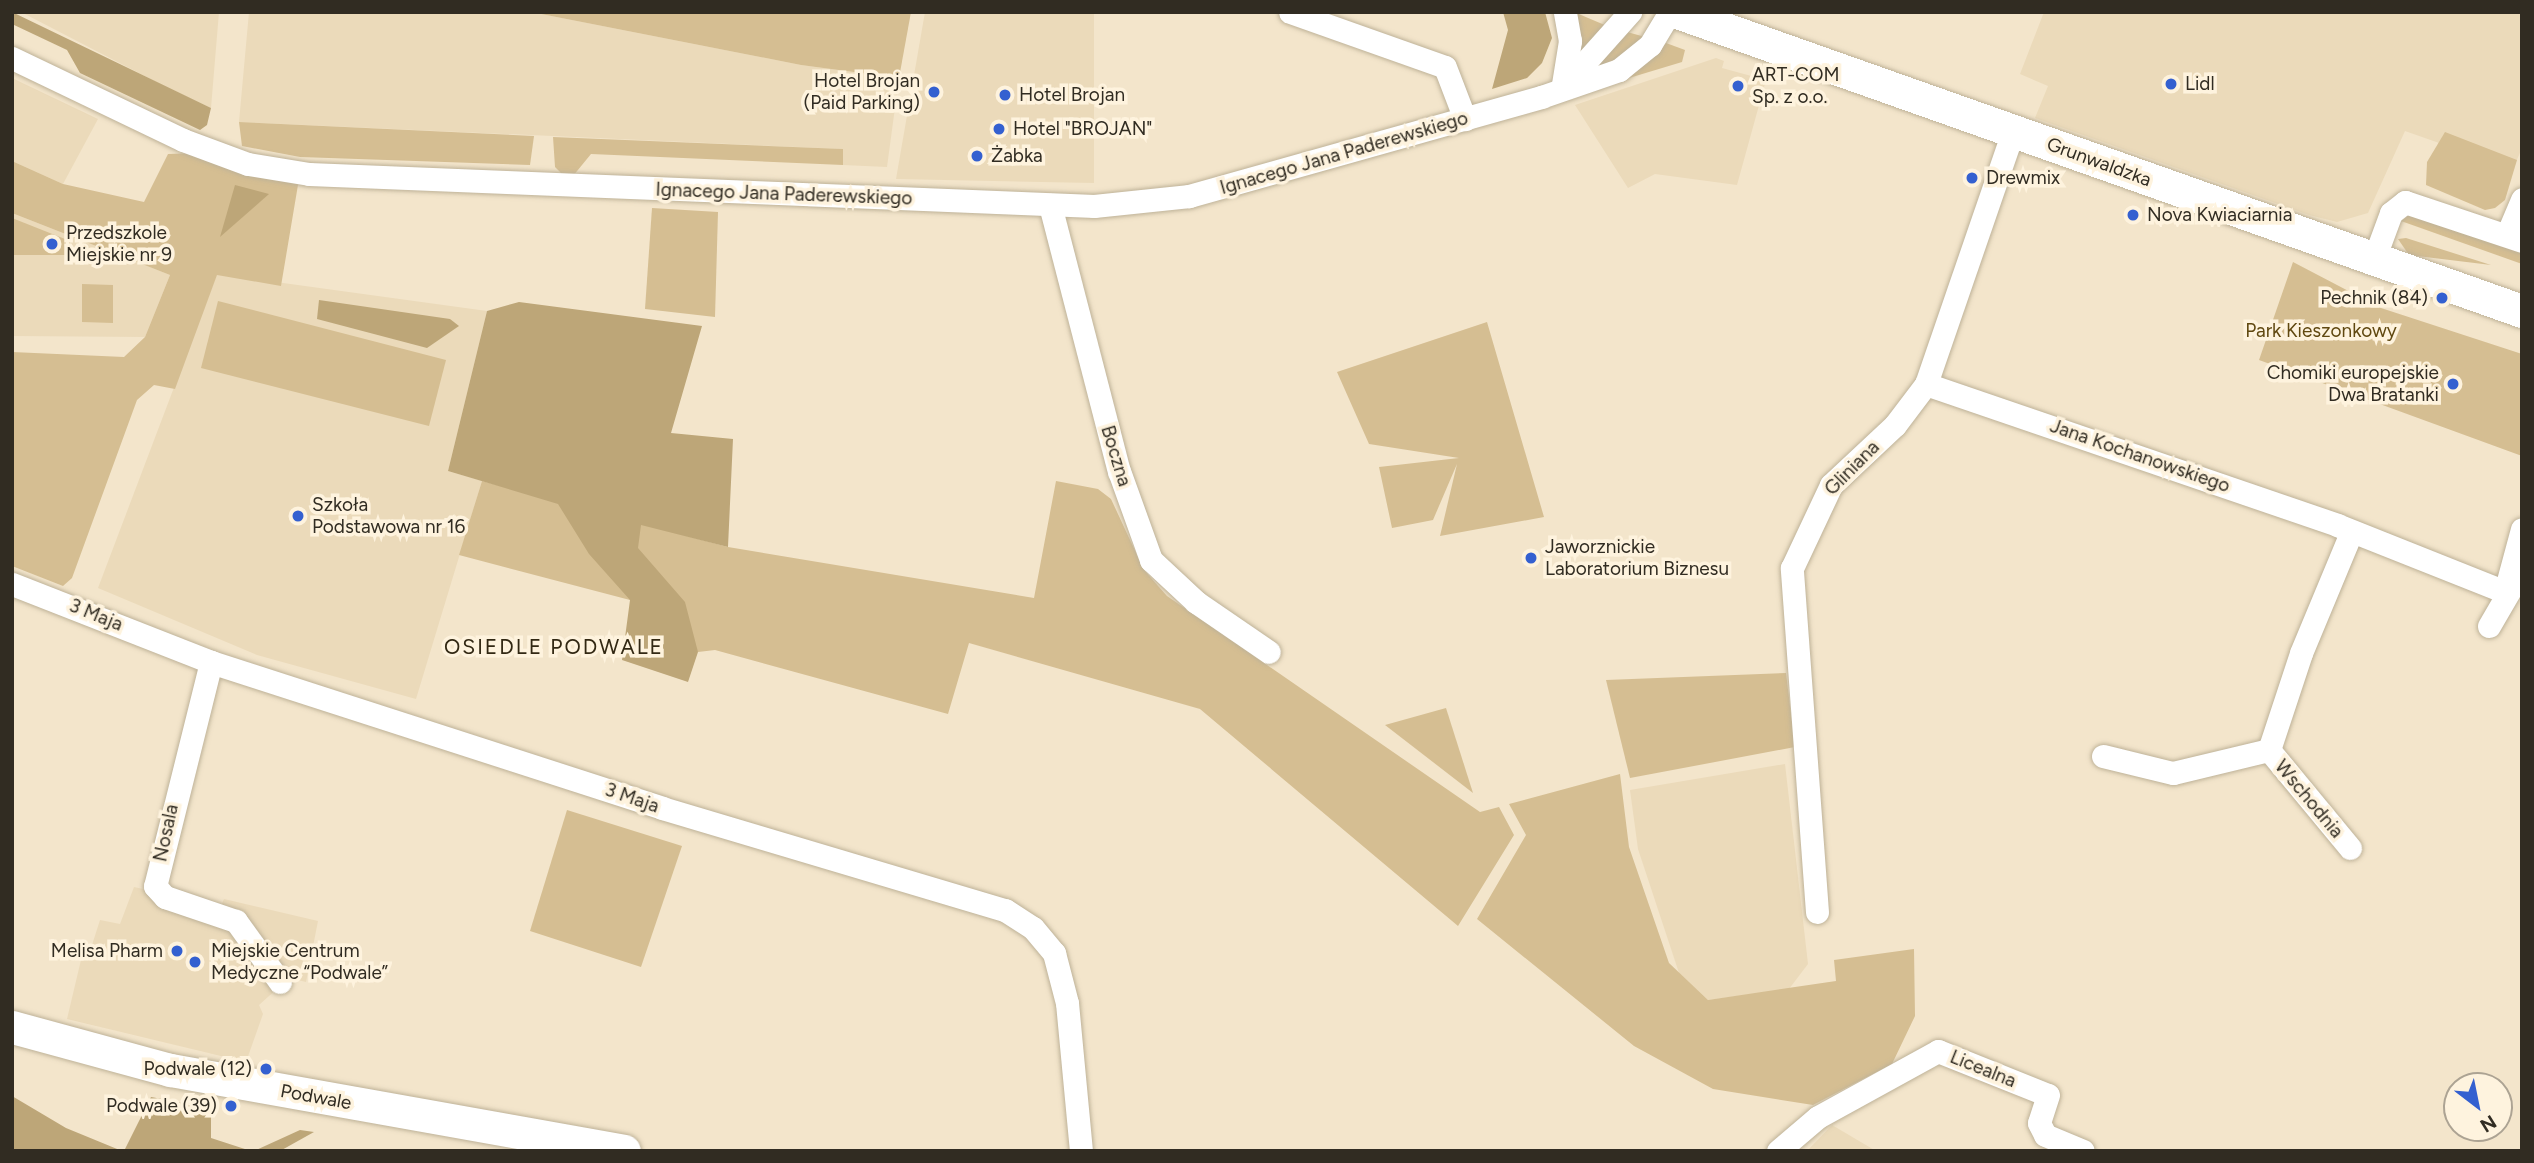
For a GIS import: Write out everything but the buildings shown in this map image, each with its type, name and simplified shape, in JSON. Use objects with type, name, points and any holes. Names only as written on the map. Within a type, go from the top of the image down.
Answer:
[{"type":"street","points":[[1290,12],[1445,68],[1465,119]]},
{"type":"street","points":[[1563,87],[1570,41],[1565,12]]},
{"type":"street","points":[[1563,87],[1630,12]]},
{"type":"street","name":"Ignacego Jana Paderewskiego","points":[[12,58],[194,145],[248,164],[309,174],[1050,205],[1189,196],[1465,119],[1619,70],[1650,45],[1670,12]]},
{"type":"street","name":"Grunwaldzka","points":[[1677,12],[2522,311]]},
{"type":"street","name":"Gliniana","points":[[1817,912],[1792,568],[1831,485],[1895,425],[1926,384],[2013,131]]},
{"type":"street","points":[[2374,258],[2391,213],[2405,202],[2514,238],[2522,199]]},
{"type":"street","name":"Boczna","points":[[1050,205],[1119,471],[1151,560],[1196,602],[1269,652]]},
{"type":"street","name":"Jana Kochanowskiego","points":[[1926,384],[2351,534],[2513,584]]},
{"type":"street","points":[[2489,626],[2513,584],[2522,529]]},
{"type":"street","points":[[2103,756],[2173,773],[2269,750],[2301,653],[2351,534]]},
{"type":"street","name":"3 Maja","points":[[12,584],[211,662],[1020,918],[1046,940],[1062,979],[1081,1151]]},
{"type":"street","name":"Nosala","points":[[211,662],[155,886],[165,897],[236,921],[280,982]]},
{"type":"street","name":"Wschodnia","points":[[2269,750],[2350,848]]},
{"type":"street","name":"Podwale","points":[[12,1027],[170,1070],[624,1151]]},
{"type":"street","name":"Licealna","points":[[1778,1151],[1818,1117],[1938,1051],[2048,1095],[2039,1123],[2045,1135],[2083,1151]]},
{"type":"shaded area","points":[[12,12],[211,108],[207,125],[200,130],[80,73],[67,50],[12,24]]},
{"type":"shaded area","points":[[21,12],[219,12],[211,108],[162,85]]},
{"type":"shaded area","points":[[249,12],[531,12],[801,65],[899,78],[887,167],[843,165],[842,149],[239,122]]},
{"type":"shaded area","name":"Hotel \"BROJAN\"","points":[[925,12],[1094,12],[1094,183],[896,179]]},
{"type":"shaded area","points":[[1503,12],[1545,12],[1552,38],[1542,63],[1527,78],[1492,89],[1508,30]]},
{"type":"shaded area","points":[[2044,12],[2522,12],[2522,148],[2513,169],[2405,131],[2368,213],[2337,222],[2309,215],[2035,118],[2048,86],[2020,74]]},
{"type":"shaded area","points":[[1716,58],[1724,61],[1722,68],[1766,80],[1737,185],[1655,174],[1628,188],[1575,105]]},
{"type":"shaded area","points":[[12,78],[98,119],[63,184],[12,161]]},
{"type":"shaded area","points":[[235,185],[269,194],[220,237]]},
{"type":"shaded area","name":"Przedszkole Miejskie nr 9","points":[[12,213],[170,275],[145,337],[12,336]]},
{"type":"shaded area","name":"Szkoła Podstawowa nr 16","points":[[217,274],[487,311],[448,471],[482,481],[416,699],[257,655],[98,588]]},
{"type":"shaded area","points":[[319,300],[450,319],[459,326],[427,348],[317,319]]},
{"type":"shaded area","points":[[519,302],[702,326],[671,433],[733,439],[728,547],[641,525],[638,548],[685,602],[698,652],[688,682],[622,660],[630,600],[589,554],[558,504],[448,471],[487,311]]},
{"type":"shaded area","points":[[1785,764],[1808,964],[1789,989],[1708,1000],[1679,973],[1638,849],[1630,790]]},
{"type":"shaded area","name":"Miejskie Centrum Medyczne “Podwale”","points":[[134,887],[221,906],[224,899],[318,921],[306,982],[289,978],[259,1005],[263,1014],[246,1062],[67,1019],[85,943],[92,945],[100,920],[120,924]]},
{"type":"shaded area","points":[[12,1096],[66,1128],[122,1151],[12,1151]]},
{"type":"shaded area","points":[[151,1097],[211,1108],[211,1138],[251,1151],[124,1151]]},
{"type":"shaded area","points":[[1832,1125],[1876,1151],[1807,1151]]},
{"type":"shaded area","points":[[300,1130],[314,1132],[280,1151],[254,1151]]},
{"type":"green space","points":[[531,12],[911,12],[899,78],[801,65]]},
{"type":"green space","points":[[1574,12],[1607,26],[1579,55],[1580,33]]},
{"type":"green space","points":[[1620,30],[1645,37],[1630,53],[1586,75]]},
{"type":"green space","points":[[1666,43],[1685,50],[1682,62],[1629,78]]},
{"type":"green space","points":[[239,122],[534,136],[530,165],[300,157],[242,146]]},
{"type":"green space","points":[[2445,132],[2517,160],[2505,200],[2495,208],[2485,210],[2426,185],[2427,162]]},
{"type":"green space","points":[[553,137],[843,149],[843,165],[591,154],[573,176],[563,175],[555,167]]},
{"type":"green space","points":[[197,153],[300,173],[281,286],[217,275],[175,389],[154,385],[137,400],[72,578],[63,586],[12,566],[12,352],[124,357],[145,337],[170,275],[12,213],[12,161],[63,184],[144,202],[168,154]]},
{"type":"green space","points":[[652,208],[718,212],[715,317],[645,309]]},
{"type":"green space","points":[[2412,213],[2522,251],[2522,264],[2401,221]]},
{"type":"green space","points":[[12,218],[70,241],[70,255],[12,255]]},
{"type":"green space","points":[[2406,238],[2491,265],[2409,255],[2398,239]]},
{"type":"green space","name":"Park Kieszonkowy","points":[[2293,262],[2381,308],[2522,354],[2522,456],[2259,360]]},
{"type":"green space","points":[[82,284],[113,285],[113,323],[82,322]]},
{"type":"green space","points":[[218,301],[446,360],[429,426],[201,368]]},
{"type":"green space","points":[[1487,322],[1544,517],[1440,536],[1457,464],[1433,520],[1392,528],[1379,467],[1459,458],[1369,444],[1337,372]]},
{"type":"green space","points":[[482,481],[728,547],[1034,598],[1056,481],[1098,489],[1111,499],[1144,570],[1167,596],[1480,812],[1499,807],[1514,835],[1458,926],[1200,709],[969,643],[948,714],[715,650],[698,652],[630,600],[459,555]]},
{"type":"green space","points":[[1786,673],[1795,747],[1630,778],[1606,680]]},
{"type":"green space","points":[[1446,708],[1473,793],[1385,725]]},
{"type":"green space","points":[[1620,774],[1629,847],[1669,963],[1708,1000],[1836,981],[1834,960],[1914,949],[1915,1016],[1892,1064],[1813,1105],[1713,1089],[1634,1046],[1477,919],[1526,835],[1509,804]]},
{"type":"green space","points":[[567,810],[682,846],[641,967],[530,931]]},
{"type":"place","name":"Lidl","points":[[2171,84]]},
{"type":"place","name":"ART-COM Sp. z o.o.","points":[[1738,86]]},
{"type":"place","name":"Hotel Brojan (Paid Parking)","points":[[934,92]]},
{"type":"place","name":"Hotel Brojan","points":[[1005,95]]},
{"type":"place","name":"Hotel \"BROJAN\"","points":[[999,129]]},
{"type":"place","name":"Żabka","points":[[977,156]]},
{"type":"place","name":"Drewmix","points":[[1972,178]]},
{"type":"place","name":"Nova Kwiaciarnia","points":[[2133,215]]},
{"type":"place","name":"Przedszkole Miejskie nr 9","points":[[52,244]]},
{"type":"place","name":"Pechnik (84)","points":[[2442,298]]},
{"type":"place","name":"Chomiki europejskie Dwa Bratanki","points":[[2453,384]]},
{"type":"place","name":"Szkoła Podstawowa nr 16","points":[[298,516]]},
{"type":"place","name":"Jaworznickie Laboratorium Biznesu","points":[[1531,558]]},
{"type":"place","name":"Melisa Pharm","points":[[177,951]]},
{"type":"place","name":"Miejskie Centrum Medyczne “Podwale”","points":[[195,962]]},
{"type":"place","name":"Podwale (12)","points":[[266,1069]]},
{"type":"place","name":"Podwale (39)","points":[[231,1106]]},
{"type":"district","name":"OSIEDLE PODWALE","points":[[554,647]]}]
